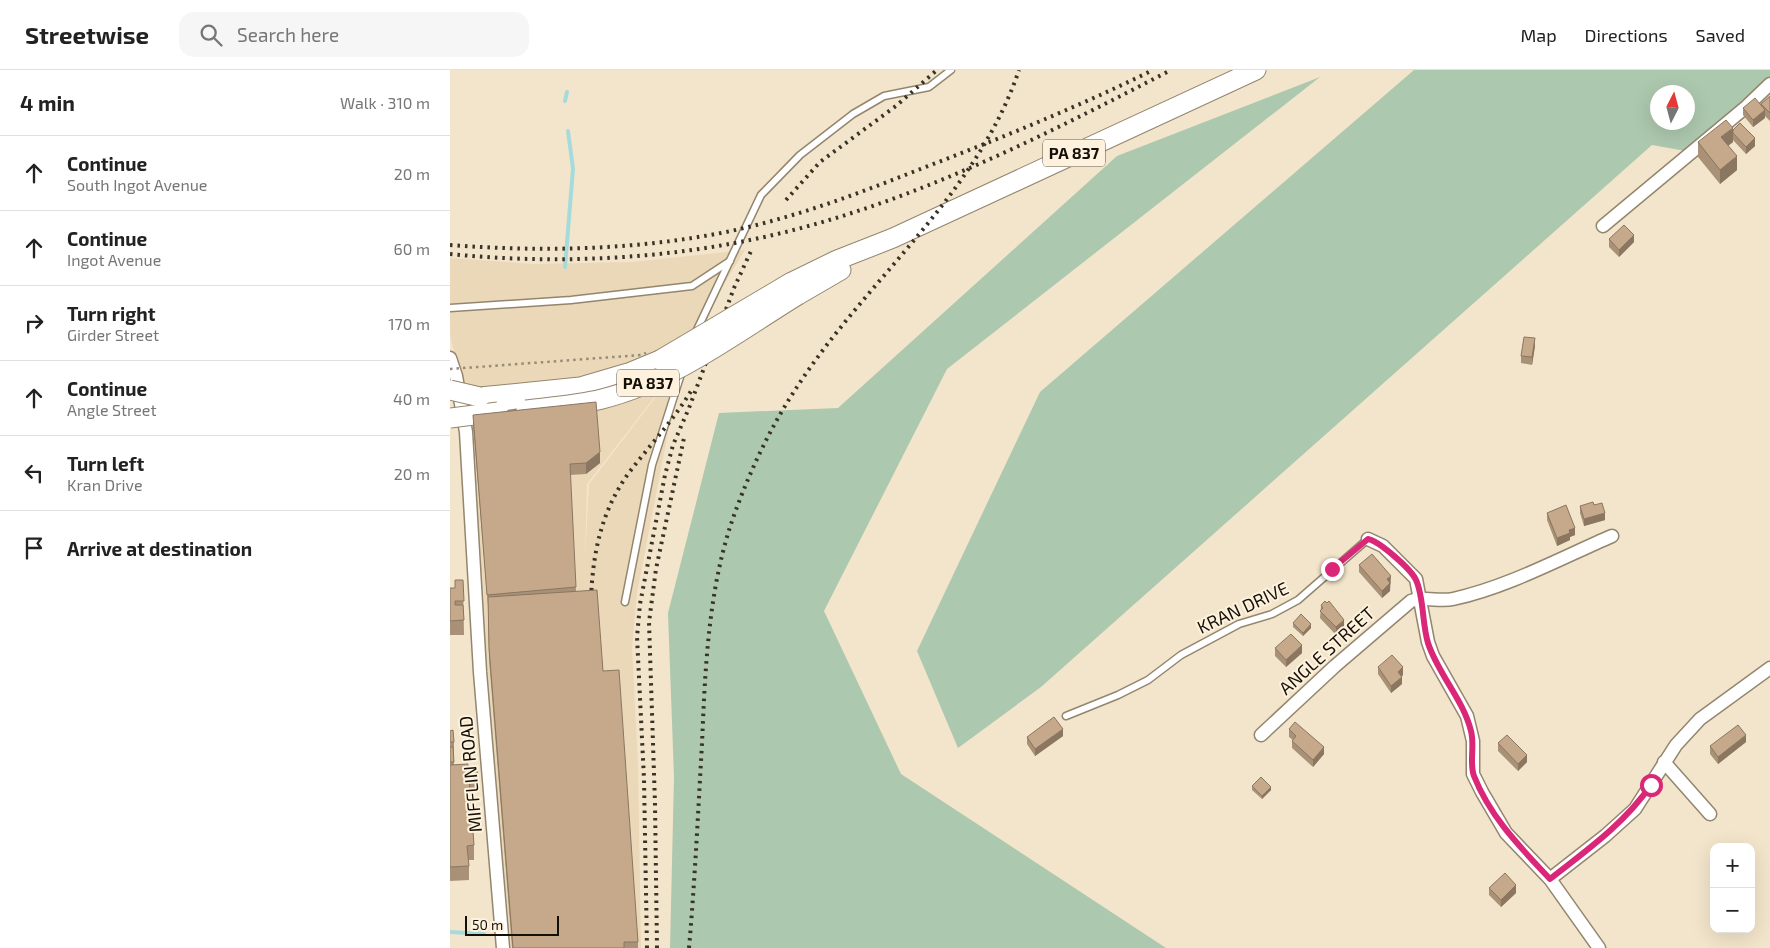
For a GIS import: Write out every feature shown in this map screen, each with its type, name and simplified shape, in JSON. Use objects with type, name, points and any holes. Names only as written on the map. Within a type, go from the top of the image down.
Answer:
[{"type":"main road","name":"PA 837","points":[[453,410],[550,407],[602,399],[647,383],[685,365],[837,260],[893,238],[1256,70]]},
{"type":"main road","name":"PA 837","points":[[450,390],[480,397],[580,386],[631,372],[660,360],[794,289]]},
{"type":"main road","points":[[453,410],[480,397]]},
{"type":"street","points":[[1603,226],[1746,107],[1770,84]]},
{"type":"street","points":[[453,410],[565,395],[606,386],[684,357]]},
{"type":"street","name":"MIFFLIN ROAD","points":[[450,358],[453,410],[466,432],[480,672],[504,948]]},
{"type":"street","points":[[1420,598],[1452,599],[1504,583],[1612,536]]},
{"type":"street","points":[[1368,539],[1382,546],[1416,579],[1428,642],[1433,656],[1466,716],[1473,741],[1473,774],[1506,833],[1550,879],[1599,948]]},
{"type":"street","name":"ANGLE STREET","points":[[1261,735],[1335,666],[1411,601],[1420,598]]},
{"type":"street","points":[[1550,879],[1605,836],[1635,808],[1676,745],[1700,719],[1770,668]]},
{"type":"street","points":[[1664,762],[1710,814]]},
{"type":"lane","points":[[625,602],[652,465],[681,379],[684,357],[761,195],[800,155],[853,114],[884,96],[929,87],[951,70]]},
{"type":"lane","points":[[450,308],[571,300],[692,286],[731,260]]},
{"type":"lane","name":"KRAN DRIVE","points":[[1066,716],[1118,695],[1148,680],[1181,655],[1239,624],[1272,614],[1298,600],[1368,539]]},
{"type":"path","points":[[450,369],[641,355],[647,352]]},
{"type":"shaded area","points":[[745,250],[656,395],[587,484],[585,560],[589,484],[665,385],[678,381],[637,593],[632,648],[638,763],[641,948],[510,948],[462,383],[450,335],[450,258],[534,264],[632,262]]},
{"type":"green space","points":[[1414,70],[1770,70],[1770,81],[1691,152],[1652,145],[1041,687],[958,748],[917,651],[1040,392]]},
{"type":"green space","points":[[1320,77],[947,369],[824,611],[901,774],[1166,948],[670,948],[674,777],[668,613],[719,413],[838,408],[1117,156]]},
{"type":"building","points":[[1770,96],[1770,113],[1761,104]]},
{"type":"building","points":[[1755,98],[1765,110],[1753,120],[1743,108]]},
{"type":"building","points":[[1726,120],[1733,128],[1721,137],[1737,156],[1720,170],[1698,142]]},
{"type":"building","points":[[1740,123],[1755,138],[1746,147],[1733,133],[1733,130]]},
{"type":"building","points":[[1624,225],[1634,235],[1619,250],[1609,239]]},
{"type":"building","points":[[1524,337],[1535,338],[1532,357],[1521,356]]},
{"type":"building","points":[[596,402],[600,452],[586,463],[570,464],[576,587],[487,595],[473,415]]},
{"type":"building","points":[[1593,502],[1594,505],[1602,503],[1605,513],[1584,519],[1580,506]]},
{"type":"building","points":[[1566,505],[1575,528],[1569,530],[1570,533],[1557,538],[1547,513]]},
{"type":"building","points":[[1372,554],[1391,576],[1387,579],[1390,583],[1382,591],[1359,565]]},
{"type":"building","points":[[455,580],[463,580],[464,601],[455,601],[455,605],[463,605],[464,620],[450,621],[450,588],[455,588]]},
{"type":"building","points":[[597,590],[603,671],[619,670],[638,942],[624,942],[624,948],[513,948],[489,648],[488,597]]},
{"type":"building","points":[[1325,601],[1327,603],[1329,601],[1344,620],[1336,627],[1320,611],[1323,608],[1321,605]]},
{"type":"building","points":[[1301,614],[1311,624],[1303,633],[1293,623]]},
{"type":"building","points":[[1291,634],[1302,645],[1286,660],[1275,648]]},
{"type":"building","points":[[1392,655],[1403,667],[1398,672],[1402,677],[1391,686],[1378,667]]},
{"type":"building","points":[[1054,717],[1063,729],[1035,749],[1027,737]]},
{"type":"building","points":[[1295,722],[1324,747],[1313,760],[1292,741],[1296,736],[1289,729]]},
{"type":"building","points":[[1738,725],[1746,735],[1718,757],[1710,746]]},
{"type":"building","points":[[453,730],[454,742],[450,742],[450,731]]},
{"type":"building","points":[[1507,735],[1527,755],[1518,764],[1498,743]]},
{"type":"building","points":[[450,747],[453,747],[454,762],[450,762]]},
{"type":"building","points":[[468,764],[468,768],[477,768],[478,777],[469,778],[474,845],[467,846],[469,866],[450,867],[450,765]]},
{"type":"building","points":[[1261,777],[1271,787],[1262,796],[1252,786]]},
{"type":"building","points":[[1505,873],[1516,885],[1501,900],[1489,888]]},
{"type":"waterway","points":[[565,101],[567,92]]},
{"type":"waterway","points":[[565,267],[573,169],[568,131]]},
{"type":"waterway","points":[[450,932],[484,934]]},
{"type":"railway","points":[[786,200],[820,162],[896,106],[937,70]]},
{"type":"railway","points":[[689,948],[709,634],[717,580],[736,509],[768,437],[797,387],[855,309],[949,197],[976,157],[1000,115],[1019,70]]},
{"type":"railway","points":[[450,245],[552,249],[620,246],[688,239],[773,221],[898,178],[1039,122],[1153,70]]},
{"type":"railway","points":[[450,254],[495,258],[541,259],[632,256],[678,252],[723,245],[812,225],[859,211],[905,194],[995,157],[1084,115],[1171,70]]},
{"type":"railway","points":[[647,948],[644,779],[637,637],[640,604],[665,475],[673,445],[689,408],[734,288],[751,251]]},
{"type":"railway","points":[[591,598],[596,549],[611,503],[628,474],[669,423],[691,391]]},
{"type":"railway","points":[[657,948],[655,804],[649,622],[656,569],[684,438]]},
{"type":"route","points":[[1332,569],[1368,539],[1375,540],[1416,579],[1428,642],[1433,656],[1466,716],[1471,731],[1473,741],[1473,774],[1506,833],[1550,879],[1605,836],[1635,808],[1651,785]]}]
